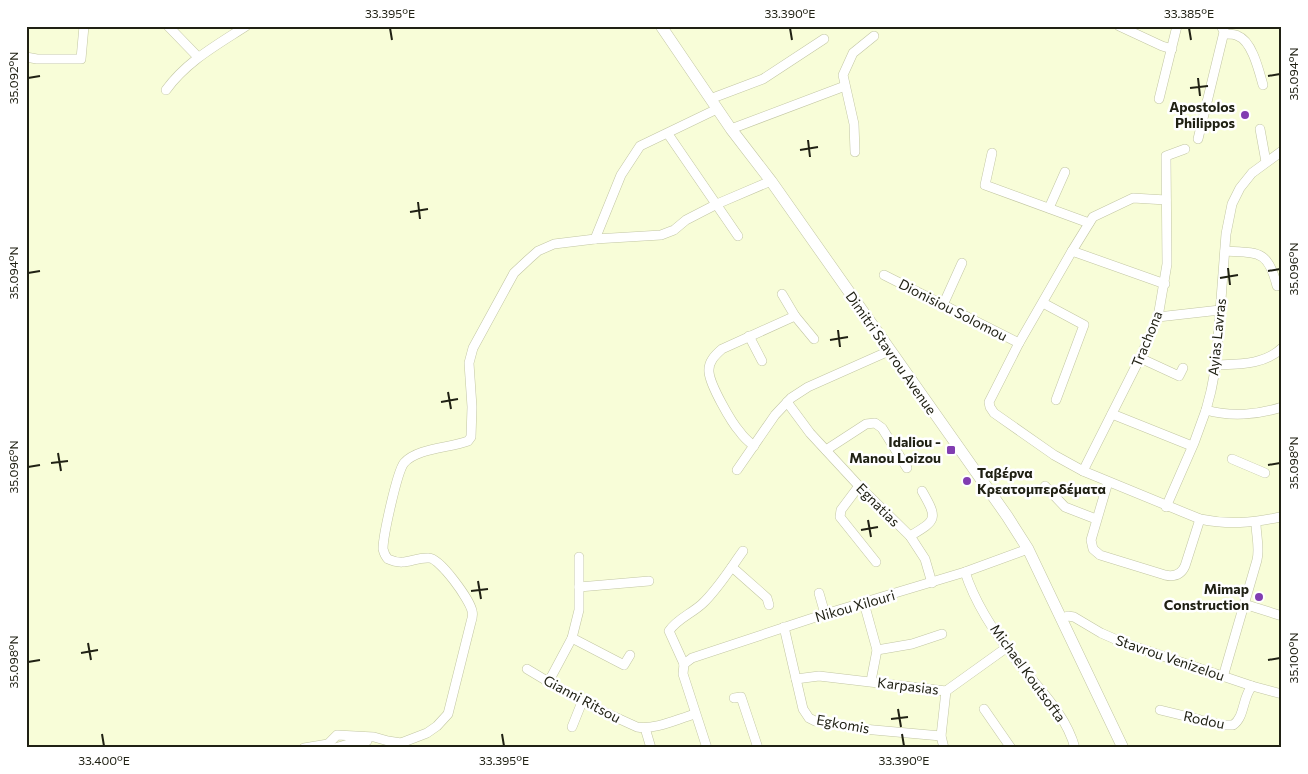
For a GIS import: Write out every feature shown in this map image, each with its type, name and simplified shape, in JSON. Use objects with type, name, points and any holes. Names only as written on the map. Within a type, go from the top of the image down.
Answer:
[{"type":"main road","name":"Dimitri Stavrou Avenue","points":[[661,26],[717,110],[771,181],[1007,516],[1028,549],[1123,748]]},
{"type":"street","points":[[26,57],[37,59],[82,59],[84,26]]},
{"type":"street","points":[[168,26],[198,57]]},
{"type":"street","points":[[166,90],[198,57],[246,26]]},
{"type":"street","points":[[1120,26],[1172,49]]},
{"type":"street","points":[[1159,99],[1177,26]]},
{"type":"street","points":[[1223,29],[1226,34],[1239,36],[1246,41],[1254,57],[1263,84]]},
{"type":"street","points":[[1198,139],[1223,29]]},
{"type":"street","points":[[855,152],[854,124],[843,75],[854,53],[874,36]]},
{"type":"street","points":[[710,99],[763,79],[824,39]]},
{"type":"street","points":[[731,129],[845,86]]},
{"type":"street","points":[[595,239],[621,175],[640,146],[717,110]]},
{"type":"street","points":[[1260,129],[1266,162]]},
{"type":"street","points":[[668,134],[738,236]]},
{"type":"street","name":"Trachona","points":[[1082,471],[1140,358],[1158,317],[1167,264],[1166,156],[1185,150]]},
{"type":"street","name":"Ayias Lavras","points":[[1166,507],[1206,410],[1216,365],[1225,251],[1228,224],[1234,198],[1248,178],[1282,151]]},
{"type":"street","points":[[992,153],[985,185],[1089,223]]},
{"type":"street","points":[[1049,208],[1065,172]]},
{"type":"street","points":[[304,748],[314,745],[324,747],[337,735],[374,737],[401,743],[413,740],[427,733],[437,726],[448,714],[471,622],[472,610],[453,578],[434,559],[429,558],[401,563],[394,562],[385,556],[383,549],[398,474],[404,463],[414,456],[425,452],[461,444],[468,441],[471,437],[472,407],[469,363],[473,348],[514,273],[538,251],[554,244],[595,239],[661,235],[674,230],[686,220],[717,204],[771,181]]},
{"type":"street","points":[[1019,344],[1093,217],[1133,198],[1166,200]]},
{"type":"street","points":[[1072,251],[1164,284]]},
{"type":"street","points":[[1225,251],[1255,253],[1265,258],[1272,268],[1277,286]]},
{"type":"street","points":[[943,305],[962,263]]},
{"type":"street","name":"Dionisiou Solomou","points":[[884,275],[1019,344],[989,402],[990,407],[994,414],[1054,455],[1082,471],[1166,507],[1200,519],[1222,522],[1256,522],[1280,517]]},
{"type":"street","points":[[782,294],[795,316],[814,339]]},
{"type":"street","points":[[1043,303],[1084,325],[1056,400]]},
{"type":"street","points":[[1158,317],[1220,310]]},
{"type":"street","points":[[754,446],[734,424],[712,382],[709,372],[710,364],[714,355],[722,349],[795,316]]},
{"type":"street","points":[[749,336],[762,361]]},
{"type":"street","points":[[1216,365],[1261,361],[1273,356],[1282,348]]},
{"type":"street","points":[[737,470],[775,414],[786,402],[808,388],[889,351]]},
{"type":"street","points":[[1140,358],[1179,376],[1184,368]]},
{"type":"street","name":"Egnatias","points":[[786,402],[810,433],[859,486],[910,536],[925,559],[932,583]]},
{"type":"street","points":[[1206,410],[1226,414],[1250,414],[1268,412],[1282,407]]},
{"type":"street","points":[[1112,414],[1192,446]]},
{"type":"street","points":[[826,450],[866,424],[875,423],[882,428],[907,468]]},
{"type":"street","points":[[1232,459],[1265,473]]},
{"type":"street","points":[[1108,482],[1091,540],[1092,547],[1096,553],[1173,576],[1180,573],[1183,569],[1200,519]]},
{"type":"street","points":[[859,486],[841,510],[840,517],[876,562]]},
{"type":"street","points":[[1045,486],[1065,507],[1096,519]]},
{"type":"street","name":"Egnatias","points":[[910,536],[928,526],[932,519],[932,507],[922,491]]},
{"type":"street","points":[[1223,677],[1258,556],[1256,522]]},
{"type":"street","name":"Nikou Xilouri","points":[[684,664],[692,658],[784,627],[932,583],[1028,549]]},
{"type":"street","points":[[707,748],[683,674],[684,664],[669,631],[674,623],[702,604],[723,580],[743,551]]},
{"type":"street","points":[[549,681],[572,638],[579,610],[579,557]]},
{"type":"street","points":[[732,567],[767,598],[769,605]]},
{"type":"street","name":"Michael Koutsofta","points":[[965,572],[973,593],[1006,648],[1058,711],[1068,729],[1075,748]]},
{"type":"street","points":[[579,587],[650,581]]},
{"type":"street","points":[[819,592],[825,614]]},
{"type":"street","points":[[864,604],[877,650],[871,681]]},
{"type":"street","points":[[1244,604],[1282,616]]},
{"type":"street","name":"Stavrou Venizelou","points":[[1061,619],[1068,616],[1074,617],[1101,633],[1124,643],[1223,677],[1282,694]]},
{"type":"street","name":"Egkomis","points":[[784,627],[803,710],[812,720],[863,729],[941,736]]},
{"type":"street","points":[[877,650],[912,644],[942,634]]},
{"type":"street","points":[[572,638],[624,665],[630,654]]},
{"type":"street","name":"Karpasias","points":[[796,679],[814,676],[946,691],[1006,648]]},
{"type":"street","name":"Gianni Ritsou","points":[[527,669],[582,702],[628,724],[645,728]]},
{"type":"street","name":"Rodou","points":[[1160,710],[1222,726],[1231,726],[1240,718],[1246,696],[1252,686]]},
{"type":"street","points":[[944,748],[941,736],[946,691]]},
{"type":"street","points":[[734,698],[741,697],[758,748]]},
{"type":"street","points":[[572,726],[582,702]]},
{"type":"street","points":[[984,709],[1011,748]]},
{"type":"street","points":[[651,748],[645,728],[695,714]]},
{"type":"street","points":[[336,748],[355,742],[372,741]]},
{"type":"place","name":"Apostolos Philippos","points":[[1245,115]]},
{"type":"place","name":"Idaliou - Manou Loizou","points":[[951,450]]},
{"type":"place","name":"Ταβέρνα Κρεατομπερδέματα","points":[[967,481]]},
{"type":"place","name":"Mimap Construction","points":[[1259,597]]}]
